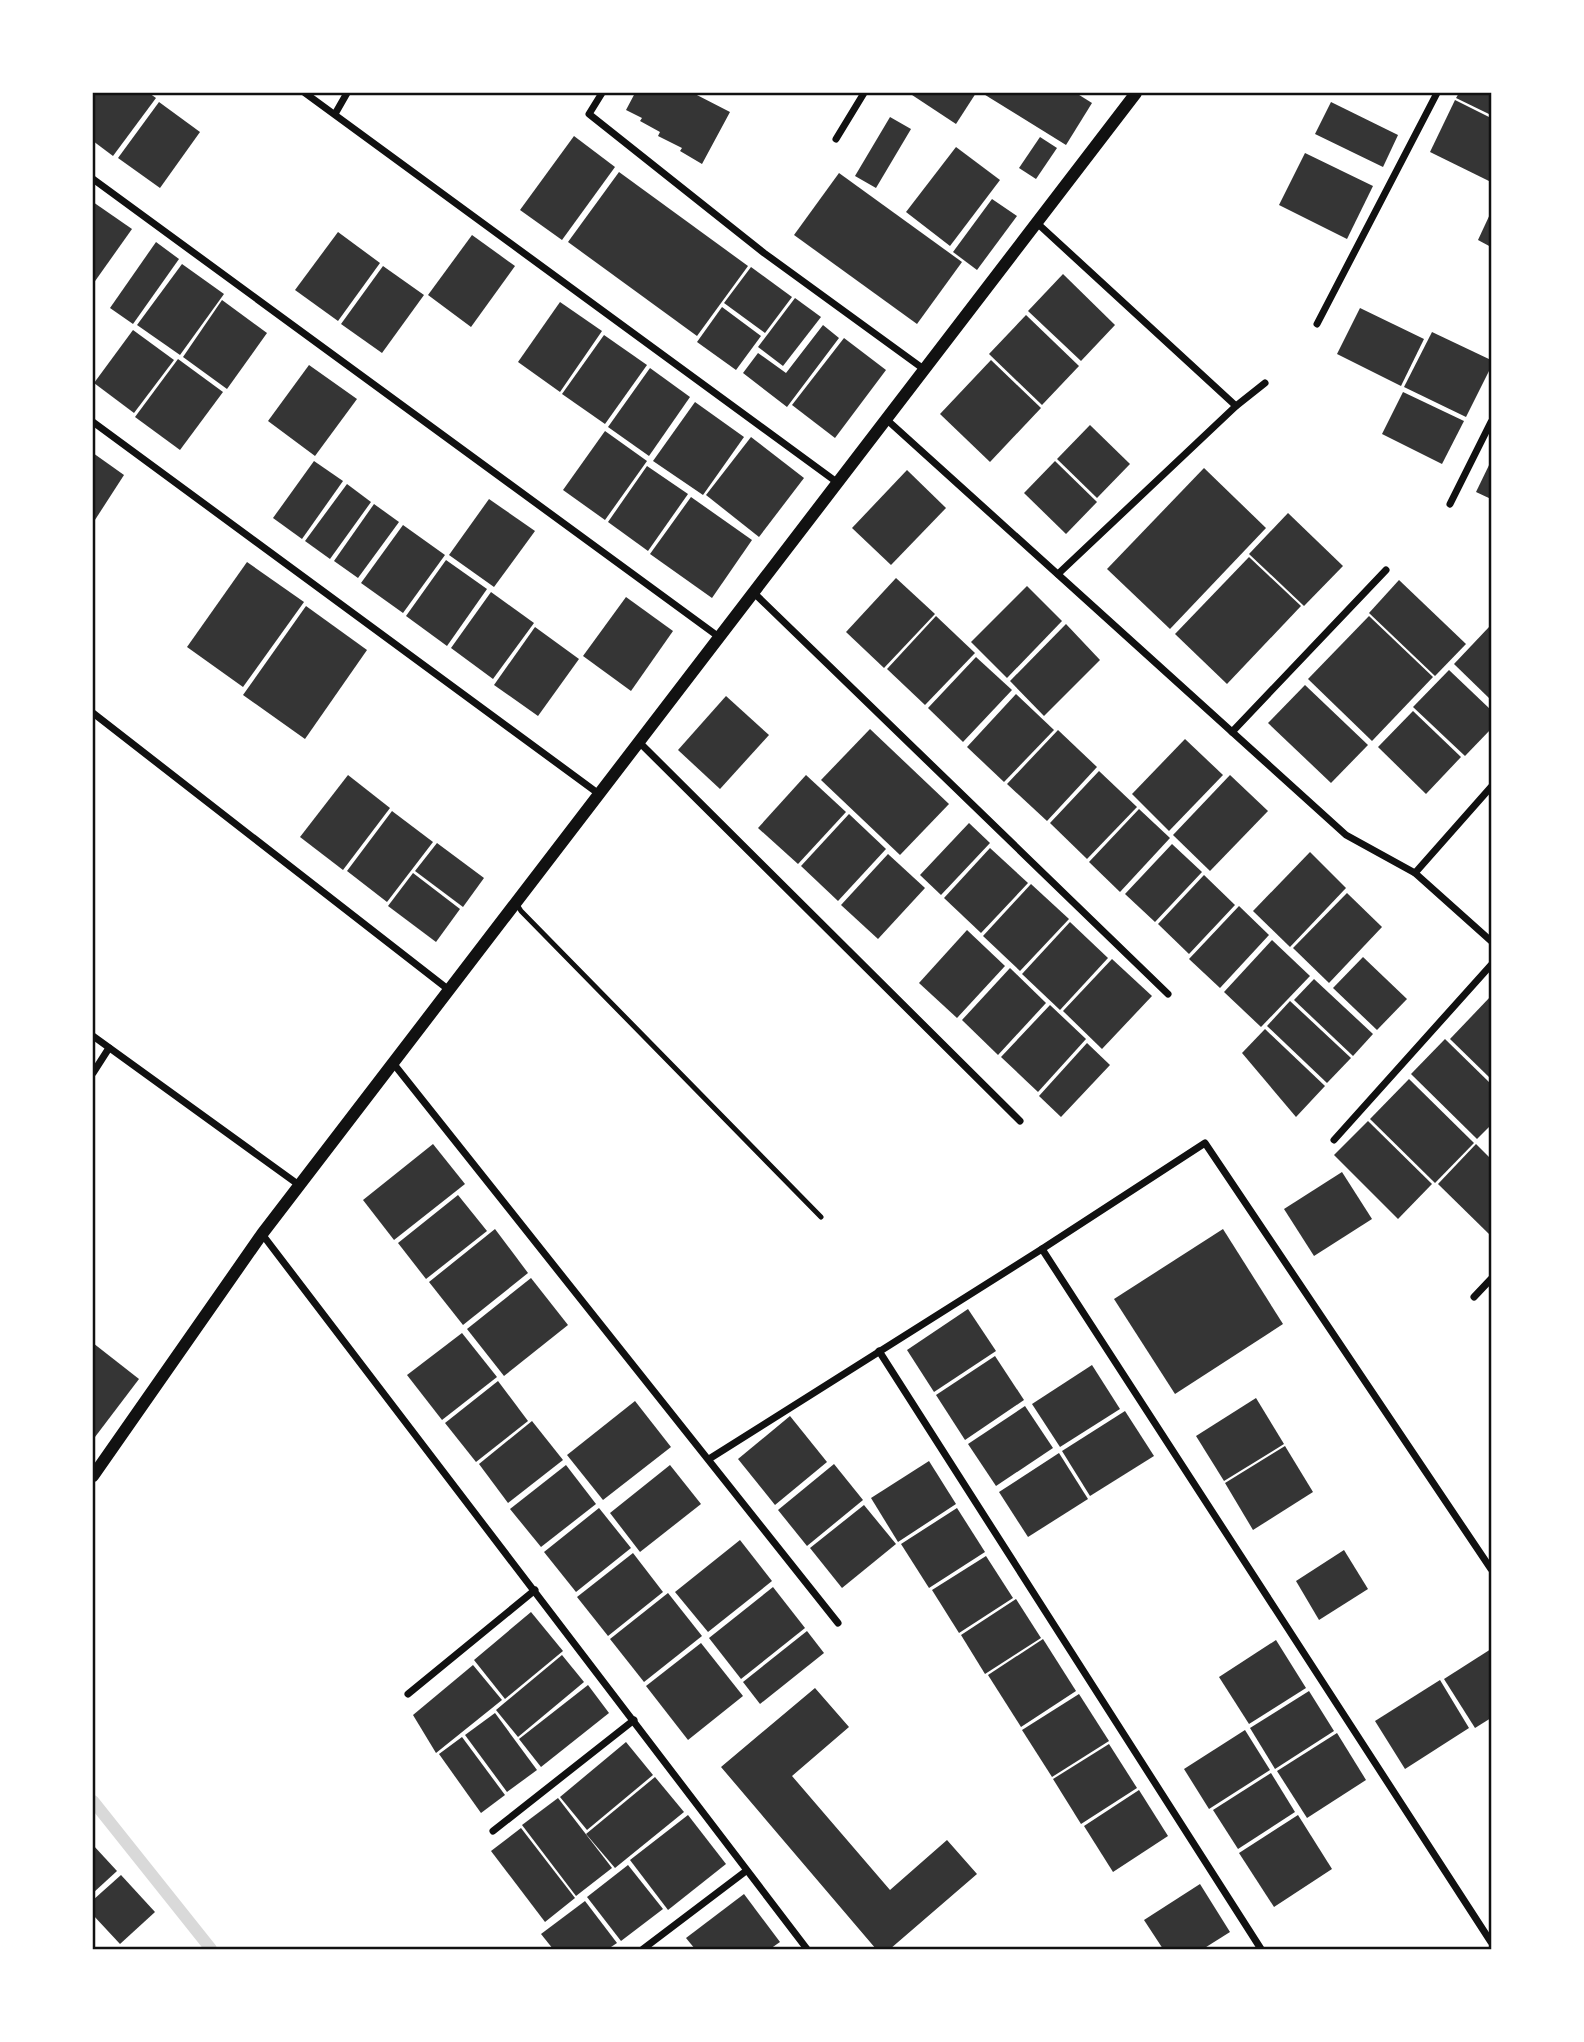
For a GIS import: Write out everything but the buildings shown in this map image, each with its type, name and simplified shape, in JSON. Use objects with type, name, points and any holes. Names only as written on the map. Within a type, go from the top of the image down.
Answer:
[{"type":"street","points":[[305,93],[838,482]]},
{"type":"street","points":[[335,114],[347,93]]},
{"type":"street","points":[[602,93],[589,114],[764,253],[925,370]]},
{"type":"street","points":[[836,139],[864,93]]},
{"type":"street","points":[[93,1476],[262,1234],[1136,93]]},
{"type":"street","points":[[1317,324],[1437,93]]},
{"type":"street","points":[[93,179],[719,638]]},
{"type":"street","points":[[1037,223],[1236,406]]},
{"type":"street","points":[[1058,574],[1236,406],[1265,383]]},
{"type":"street","points":[[886,419],[1346,835],[1415,873],[1491,941]]},
{"type":"street","points":[[93,422],[600,794]]},
{"type":"street","points":[[1450,504],[1491,422]]},
{"type":"street","points":[[1232,732],[1386,570]]},
{"type":"street","points":[[754,593],[1167,994]]},
{"type":"street","points":[[93,713],[449,990]]},
{"type":"street","points":[[639,742],[1020,1121]]},
{"type":"street","points":[[1415,873],[1491,787]]},
{"type":"street","points":[[1334,1140],[1491,965]]},
{"type":"street","points":[[93,1036],[299,1185]]},
{"type":"street","points":[[93,1073],[109,1048]]},
{"type":"street","points":[[393,1063],[838,1623]]},
{"type":"street","points":[[709,1459],[1205,1143],[1491,1569]]},
{"type":"street","points":[[262,1234],[807,1949]]},
{"type":"street","points":[[1042,1249],[1491,1942]]},
{"type":"street","points":[[1474,1297],[1491,1279]]},
{"type":"street","points":[[879,1351],[1261,1949]]},
{"type":"street","points":[[408,1694],[535,1590]]},
{"type":"street","points":[[494,1831],[634,1720]]},
{"type":"street","points":[[643,1949],[746,1871]]},
{"type":"lane","points":[[516,902],[521,911],[821,1217]]},
{"type":"waterway","points":[[93,1801],[211,1949]]}]
